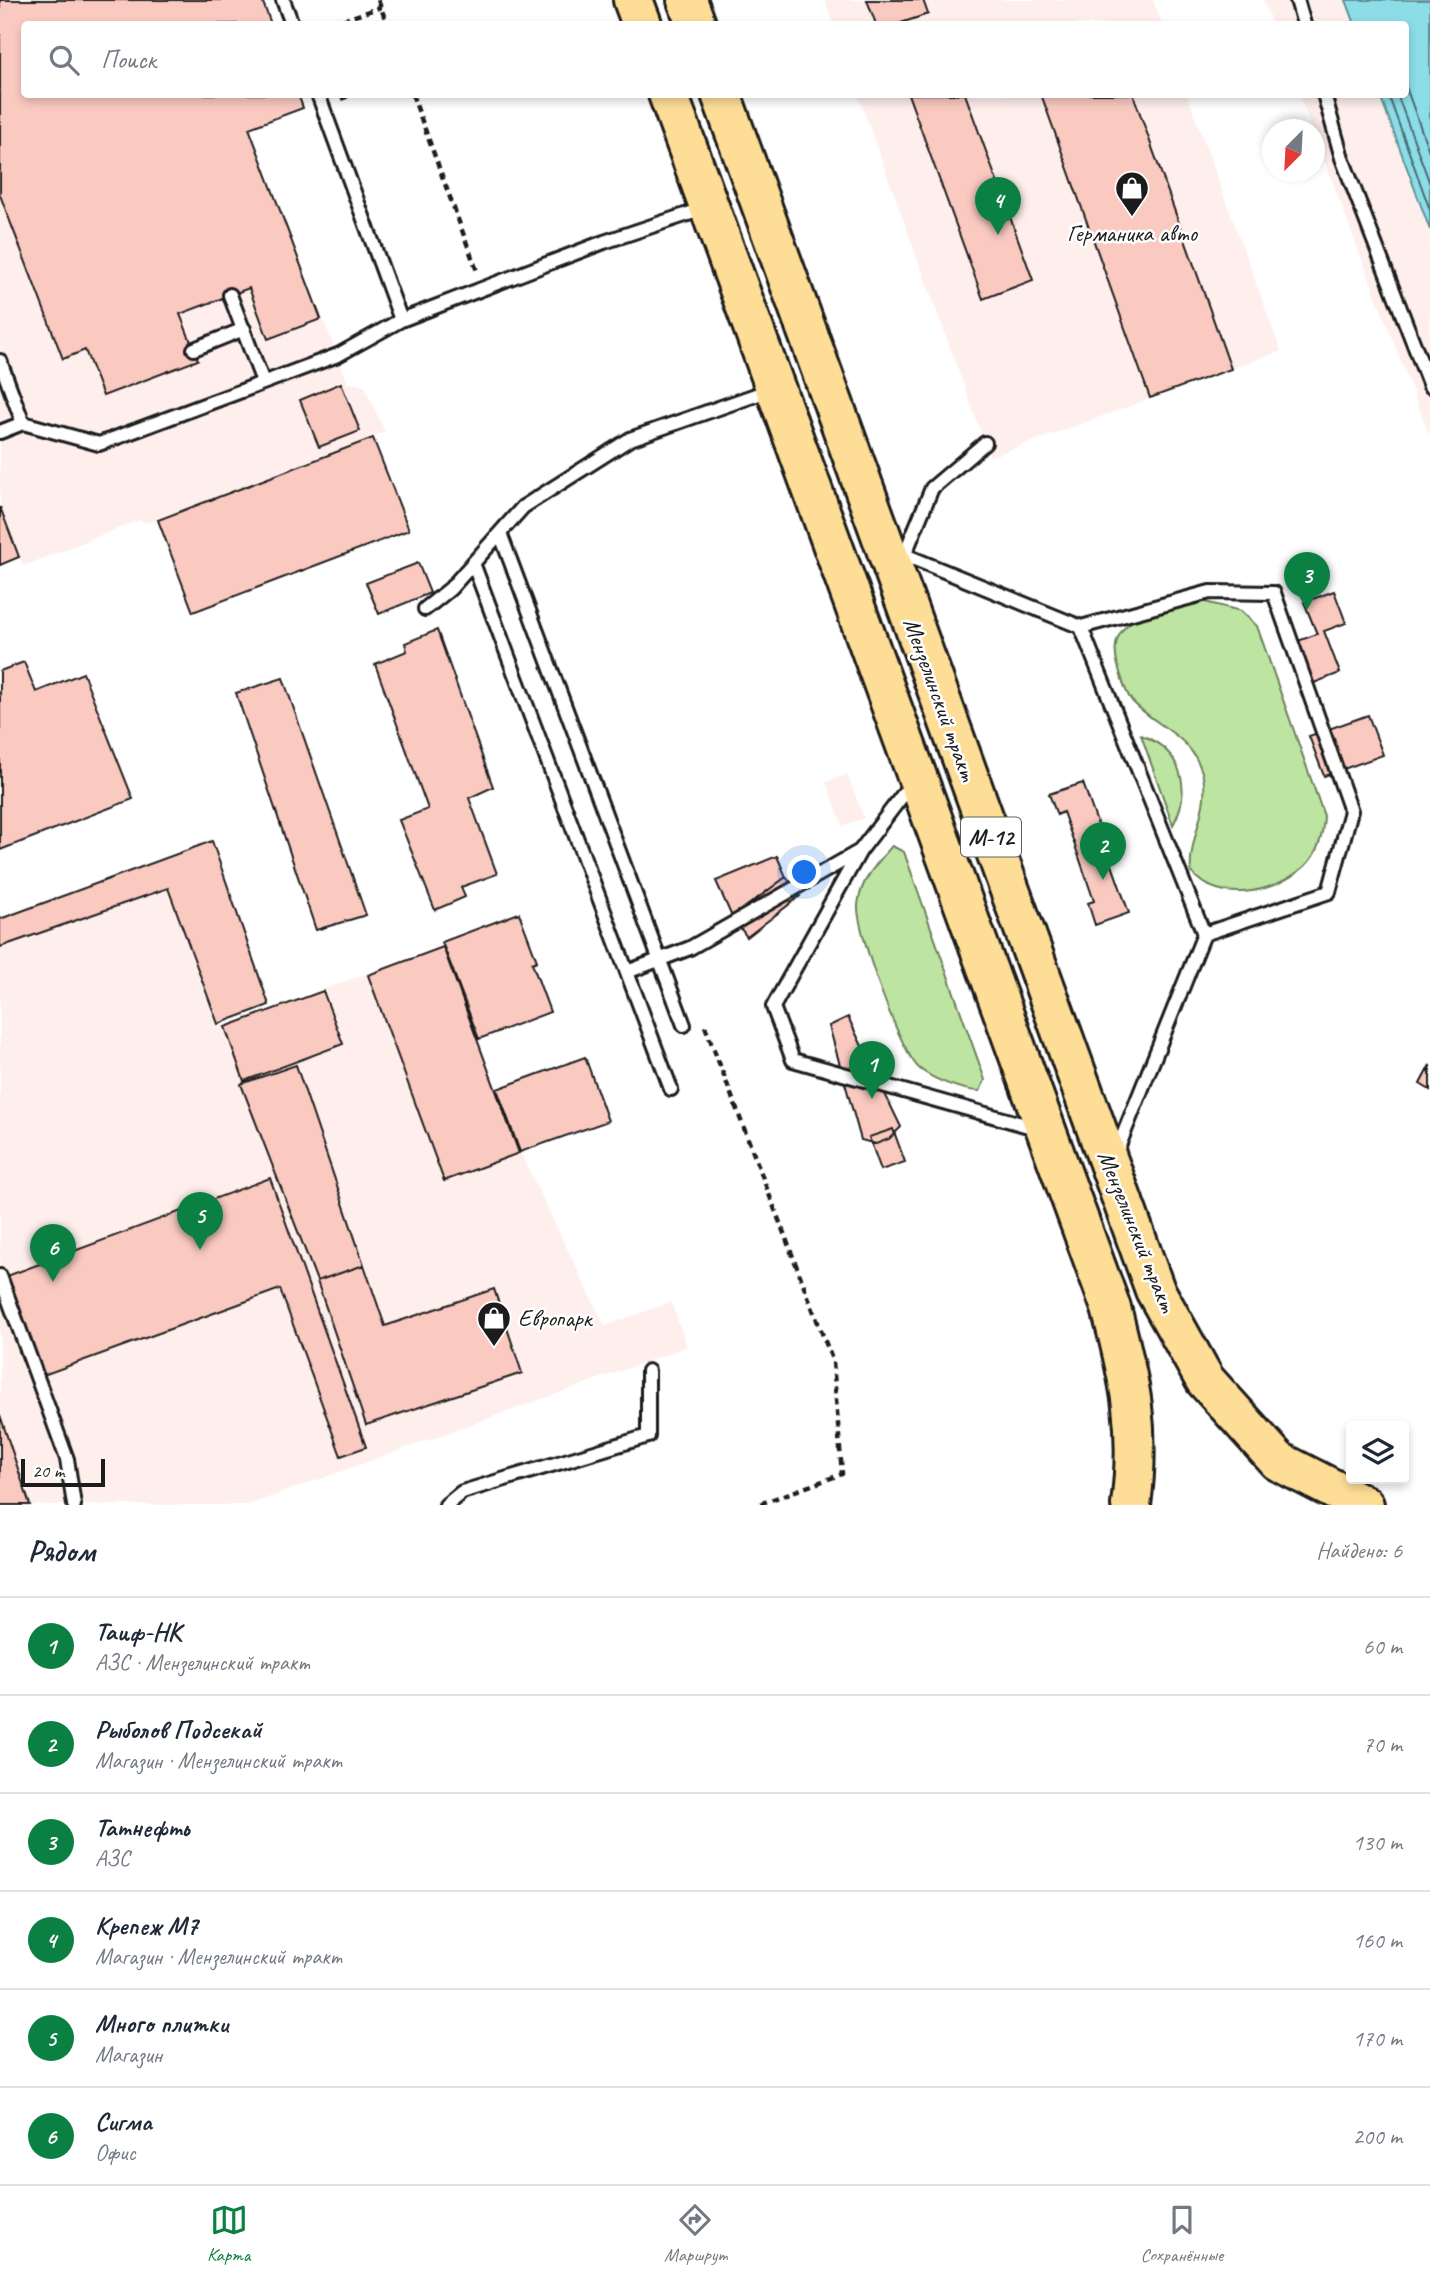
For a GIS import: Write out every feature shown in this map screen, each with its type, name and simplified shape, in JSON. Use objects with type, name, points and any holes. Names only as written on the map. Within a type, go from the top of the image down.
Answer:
[{"type":"main road","points":[[633,0],[641,21]]},
{"type":"main road","name":"Мензелинский тракт","points":[[669,98],[1111,1308],[1131,1385],[1137,1462],[1131,1505]]},
{"type":"main road","name":"Мензелинский тракт","points":[[722,98],[895,560],[1155,1290],[1205,1380],[1278,1461],[1364,1505]]},
{"type":"lane","points":[[284,0],[291,21]]},
{"type":"lane","points":[[1297,0],[1303,21]]},
{"type":"lane","points":[[319,98],[401,320]]},
{"type":"lane","points":[[1325,98],[1342,158],[1430,386]]},
{"type":"lane","points":[[0,432],[23,423],[99,444],[338,355],[401,320],[483,288],[604,242],[709,207]]},
{"type":"lane","points":[[230,295],[263,382]]},
{"type":"lane","points":[[194,349],[244,329]]},
{"type":"lane","points":[[0,361],[23,423]]},
{"type":"lane","points":[[425,609],[450,589],[523,507],[630,439],[774,388]]},
{"type":"lane","points":[[985,443],[932,488],[895,560],[1081,627],[1210,592],[1274,593],[1351,811],[1329,892],[1205,934]]},
{"type":"lane","points":[[500,533],[684,1025]]},
{"type":"lane","points":[[473,563],[671,1089]]},
{"type":"lane","points":[[1081,627],[1205,934],[1110,1167]]},
{"type":"lane","points":[[917,777],[860,851],[773,1007],[793,1060],[1046,1132]]},
{"type":"lane","points":[[627,972],[690,948],[860,851]]},
{"type":"lane","points":[[0,1276],[66,1459],[74,1505]]},
{"type":"lane","points":[[446,1505],[462,1492],[648,1436],[648,1371]]},
{"type":"path","points":[[378,0],[386,21]]},
{"type":"path","points":[[340,21],[381,7]]},
{"type":"path","points":[[413,98],[483,288]]},
{"type":"path","points":[[701,1017],[833,1362],[838,1395],[842,1474],[757,1505]]},
{"type":"shaded area","points":[[0,0],[262,0],[270,21],[21,21],[21,98],[299,98],[303,108],[249,129],[348,383],[364,385],[385,432],[148,523],[139,520],[24,566],[19,558],[0,565]]},
{"type":"shaded area","points":[[825,0],[1153,0],[1161,21],[832,21]]},
{"type":"shaded area","points":[[1263,0],[1430,0],[1430,437],[1325,163],[1325,119],[1308,119],[1300,98],[1409,98],[1409,21],[1271,21]]},
{"type":"shaded area","points":[[859,98],[1188,98],[1281,351],[990,457]]},
{"type":"shaded area","points":[[847,774],[864,818],[843,826],[826,782]]},
{"type":"shaded area","points":[[168,888],[217,1028],[443,946],[520,1152],[605,1326],[671,1302],[687,1347],[248,1505],[0,1505],[0,947]]},
{"type":"green space","points":[[1201,601],[1241,611],[1257,626],[1324,816],[1319,843],[1305,866],[1279,883],[1264,888],[1232,892],[1217,889],[1191,872],[1193,846],[1204,797],[1202,772],[1197,759],[1181,740],[1132,701],[1118,666],[1116,648],[1119,634],[1128,624],[1156,611]]},
{"type":"green space","points":[[1141,735],[1166,750],[1180,772],[1182,797],[1173,825]]},
{"type":"green space","points":[[892,846],[904,852],[985,1080],[980,1091],[949,1084],[920,1069],[902,1041],[881,991],[864,939],[858,905],[866,880]]},
{"type":"water","points":[[1346,0],[1430,0],[1430,230],[1381,98],[1409,98],[1409,21],[1354,21]]},
{"type":"building","points":[[0,0],[262,0],[270,21],[21,21],[21,98],[299,98],[303,108],[249,128],[321,319],[268,339],[249,288],[180,314],[198,360],[103,396],[85,350],[63,359],[0,195]]},
{"type":"building","points":[[867,0],[923,0],[928,14],[907,21],[875,21]]},
{"type":"building","points":[[909,98],[966,98],[1033,280],[983,299]]},
{"type":"building","points":[[1042,98],[1134,98],[1231,369],[1150,398]]},
{"type":"building","points":[[341,383],[360,431],[319,447],[300,400]]},
{"type":"building","points":[[373,438],[409,530],[193,612],[158,520]]},
{"type":"building","points":[[0,507],[19,557],[0,565]]},
{"type":"building","points":[[418,563],[430,593],[379,614],[366,583]]},
{"type":"building","points":[[1334,591],[1346,623],[1324,631],[1340,673],[1314,683],[1298,641],[1317,634],[1304,602]]},
{"type":"building","points":[[437,630],[493,787],[469,798],[497,874],[461,887],[465,897],[435,910],[399,820],[428,809],[375,664],[407,651],[405,643]]},
{"type":"building","points":[[24,662],[36,692],[83,673],[133,799],[0,850],[0,671]]},
{"type":"building","points":[[283,678],[366,915],[316,930],[236,693]]},
{"type":"building","points":[[1368,715],[1383,755],[1324,776],[1309,736]]},
{"type":"building","points":[[1083,783],[1129,913],[1095,925],[1088,903],[1094,901],[1079,857],[1063,812],[1057,815],[1049,794]]},
{"type":"building","points":[[212,841],[269,1005],[218,1024],[168,888],[0,947],[0,919]]},
{"type":"building","points":[[777,856],[786,877],[732,917],[716,881]]},
{"type":"building","points":[[786,877],[800,896],[747,937],[732,917]]},
{"type":"building","points":[[519,913],[537,961],[532,963],[550,1012],[479,1039],[442,942]]},
{"type":"building","points":[[443,947],[519,1153],[444,1181],[368,975]]},
{"type":"building","points":[[323,991],[343,1044],[244,1081],[225,1027]]},
{"type":"building","points":[[848,1017],[901,1127],[889,1139],[876,1144],[861,1140],[829,1026]]},
{"type":"building","points":[[585,1057],[608,1121],[520,1152],[497,1089]]},
{"type":"building","points":[[296,1065],[364,1265],[317,1281],[241,1084]]},
{"type":"building","points":[[1430,1065],[1430,1090],[1420,1084]]},
{"type":"building","points":[[893,1129],[905,1162],[881,1170],[869,1137]]},
{"type":"building","points":[[270,1178],[366,1447],[341,1456],[280,1289],[38,1377],[7,1276]]},
{"type":"building","points":[[364,1265],[385,1326],[494,1289],[522,1373],[366,1425],[317,1281]]},
{"type":"building","points":[[0,1415],[30,1505],[0,1505]]},
{"type":"place","name":"Германика авто","points":[[1132,218]]},
{"type":"place","name":"Крепеж М7","points":[[998,235]]},
{"type":"place","name":"Татнефть","points":[[1307,610]]},
{"type":"place","name":"Рыболов Подсекай","points":[[1103,880]]},
{"type":"place","name":"Таиф-НК","points":[[872,1099]]},
{"type":"place","name":"Много плитки","points":[[200,1250]]},
{"type":"place","name":"Сигма","points":[[53,1282]]},
{"type":"place","name":"Европарк","points":[[494,1348]]}]
